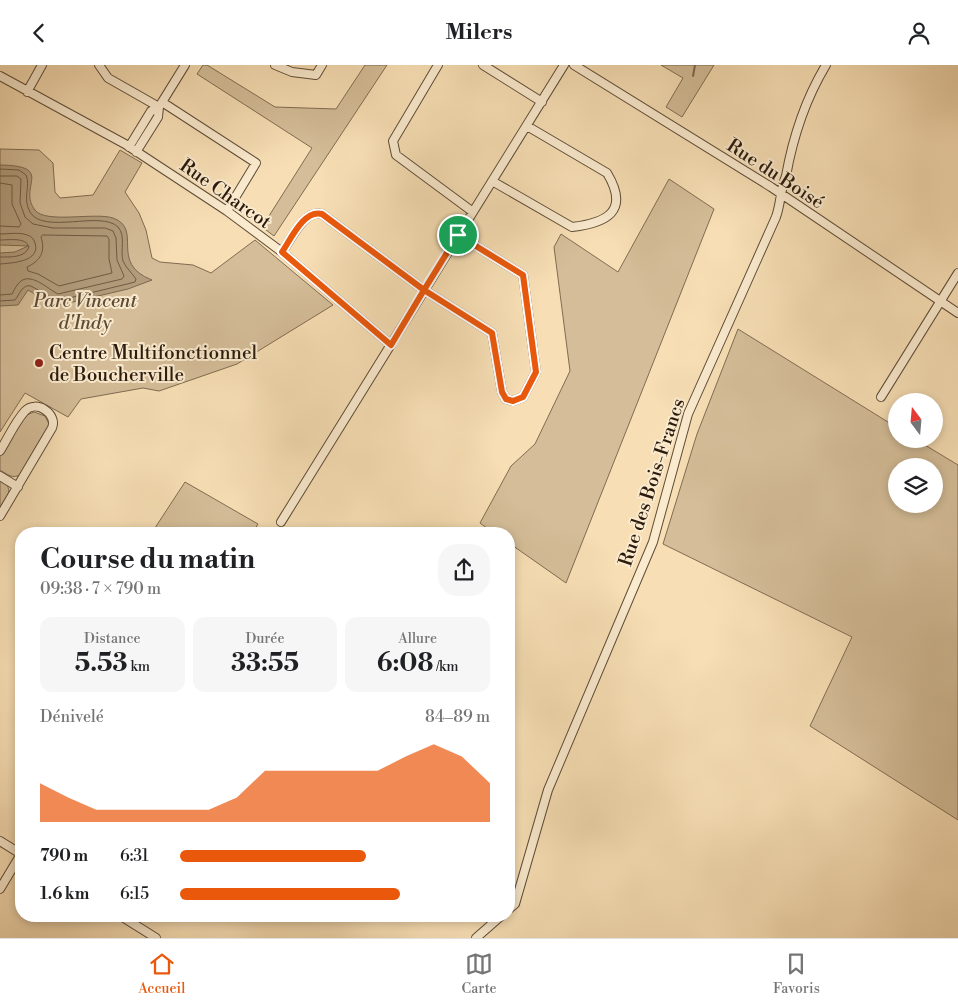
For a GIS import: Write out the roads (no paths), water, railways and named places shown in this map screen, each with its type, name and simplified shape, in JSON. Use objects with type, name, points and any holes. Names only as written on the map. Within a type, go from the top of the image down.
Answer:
[{"type":"street","points":[[27,91],[42,65]]},
{"type":"street","points":[[99,65],[108,78],[160,105],[256,163],[227,211]]},
{"type":"street","points":[[136,152],[158,117],[160,105],[185,65]]},
{"type":"street","points":[[275,65],[292,72],[316,75],[322,65]]},
{"type":"street","points":[[438,65],[393,141],[396,155],[473,212]]},
{"type":"street","points":[[482,65],[542,102]]},
{"type":"street","points":[[280,522],[564,65]]},
{"type":"street","name":"Rue du Boisé","points":[[574,65],[781,194],[958,313]]},
{"type":"street","name":"Rue des Bois-Francs","points":[[515,904],[548,790],[653,542],[688,414],[770,233],[779,208],[782,184],[786,177],[798,124],[816,81],[826,65]]},
{"type":"street","name":"Rue Charcot","points":[[0,76],[129,147],[227,211],[282,252],[391,345]]},
{"type":"street","points":[[129,147],[151,111],[160,105]]},
{"type":"street","points":[[492,181],[572,227],[602,221],[611,215],[617,203],[615,186],[607,173],[527,126]]},
{"type":"street","points":[[282,252],[307,216],[317,213],[322,214],[424,290],[492,333],[502,392],[506,399],[513,401],[523,397],[536,372],[523,275],[458,235]]},
{"type":"street","points":[[881,397],[958,273]]},
{"type":"street","points":[[0,451],[21,416],[29,408],[40,408],[52,416],[53,427],[0,516]]},
{"type":"street","points":[[0,476],[18,487]]},
{"type":"street","points":[[0,841],[15,850]]},
{"type":"street","points":[[0,889],[15,864]]},
{"type":"street","points":[[131,922],[156,938]]},
{"type":"street","points":[[476,938],[494,922]]},
{"type":"water","points":[[0,165],[17,166],[27,169],[32,179],[31,202],[35,210],[40,214],[59,217],[105,217],[113,218],[122,223],[126,230],[128,256],[132,265],[139,273],[152,280],[128,289],[55,306],[28,290],[18,305],[0,306],[0,253],[15,252],[28,246],[0,245]]},
{"type":"waterway","points":[[693,76],[695,65]]},
{"type":"place","name":"Centre Multifonctionnel de Boucherville","points":[[39,363]]},
{"type":"park label","name":"Parc Vincent d'Indy","points":[[85,311]]}]
